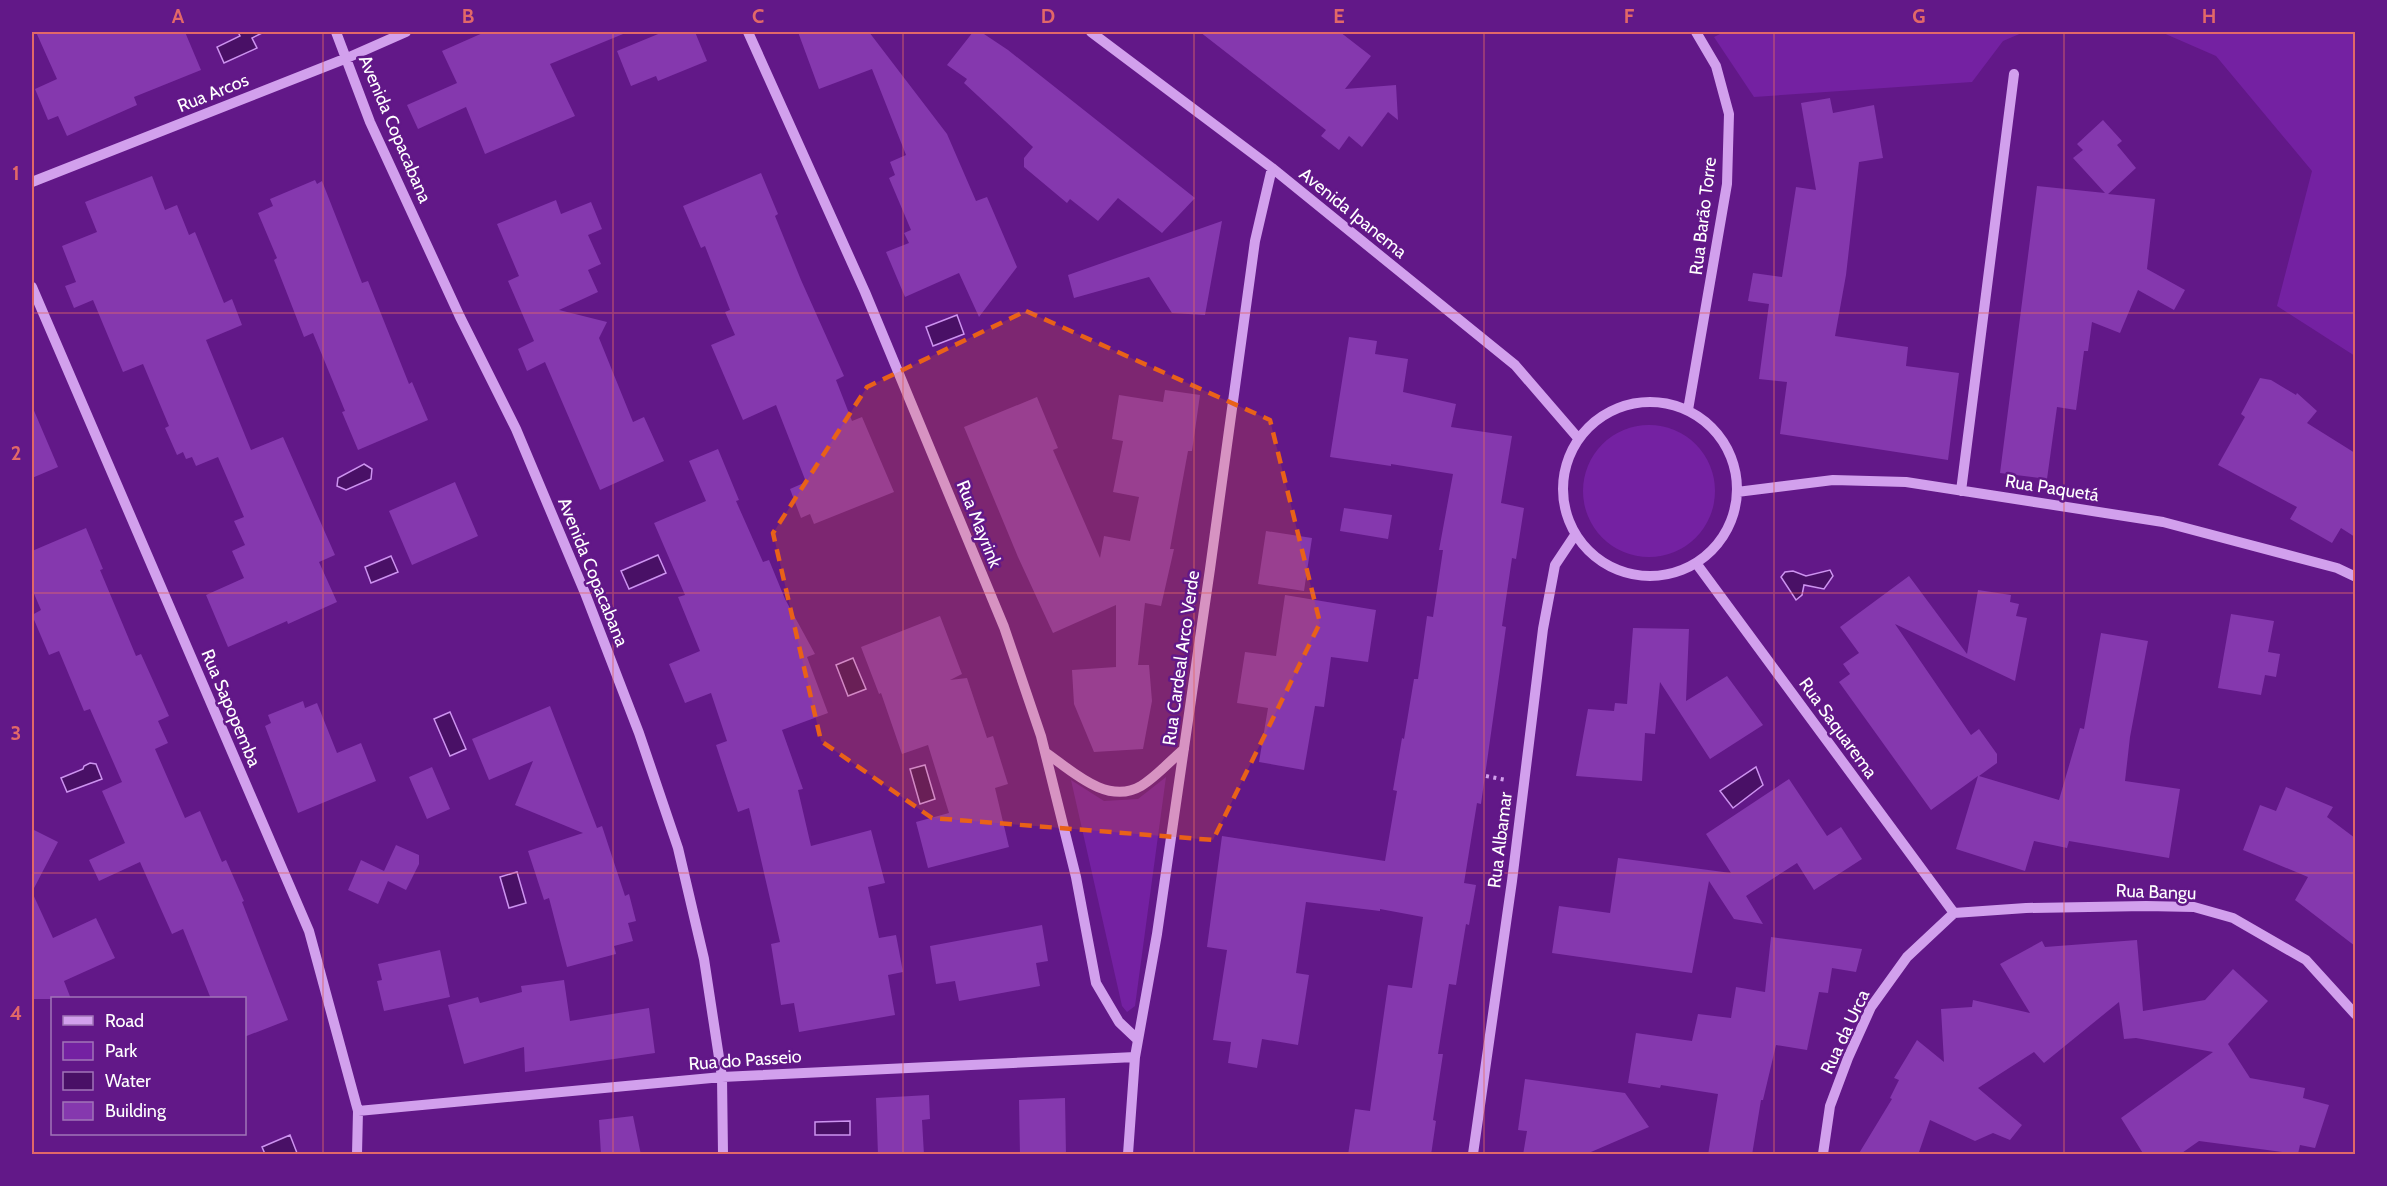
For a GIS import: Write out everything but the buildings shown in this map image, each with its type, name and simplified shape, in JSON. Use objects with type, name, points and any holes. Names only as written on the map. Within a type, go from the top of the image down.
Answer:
[{"type":"street","name":"Avenida Copacabana","points":[[336,32],[370,122],[460,317],[516,429],[585,593],[639,733],[681,859],[704,959],[722,1077],[723,1155]]},
{"type":"street","name":"Rua Arcos","points":[[32,182],[347,58],[405,32]]},
{"type":"street","name":"Rua Mayrink","points":[[748,32],[865,292],[999,616],[1045,752],[1076,876],[1096,983],[1119,1022],[1138,1040]]},
{"type":"street","name":"Avenida Ipanema","points":[[1091,32],[1272,168],[1515,365],[1578,438]]},
{"type":"street","name":"Rua Barão Torre","points":[[1688,410],[1727,184],[1729,114],[1716,66],[1696,32]]},
{"type":"street","points":[[1961,491],[2014,74]]},
{"type":"street","name":"Rua Cardeal Arco Verde","points":[[1128,1155],[1135,1057],[1157,934],[1255,241],[1272,168]]},
{"type":"street","name":"Rua Sapopemba","points":[[32,287],[309,931],[358,1111],[357,1155]]},
{"type":"street","points":[[1640,402],[1665,403],[1688,410],[1708,424],[1725,444],[1734,467],[1737,492],[1734,513],[1725,533],[1712,550],[1696,563],[1671,574],[1643,577],[1617,570],[1593,556],[1575,535],[1565,512],[1562,486],[1567,461],[1578,438],[1595,420],[1616,408],[1640,402]]},
{"type":"street","name":"Rua Paquetá","points":[[1737,492],[1833,480],[1906,482],[2163,522],[2337,568],[2355,577]]},
{"type":"street","name":"Rua Albamar","points":[[1473,1155],[1512,881],[1543,629],[1555,565],[1575,535]]},
{"type":"street","name":"Rua Saquarema","points":[[1696,563],[1954,913]]},
{"type":"street","points":[[1045,752],[1105,790],[1122,791],[1140,786],[1184,749]]},
{"type":"street","name":"Rua Bangu","points":[[1954,913],[2146,906],[2194,907],[2233,918],[2306,960],[2355,1015]]},
{"type":"street","name":"Rua da Urca","points":[[1823,1155],[1830,1106],[1871,1007],[1907,957],[1954,913]]},
{"type":"street","name":"Rua do Passeio","points":[[358,1111],[722,1077],[1135,1057]]},
{"type":"highlighted area","points":[[1026,311],[1270,420],[1320,623],[1213,840],[932,818],[821,741],[773,533],[867,387]]},
{"type":"green space","points":[[1724,32],[2024,32],[2003,41],[1972,82],[1754,97],[1714,37]]},
{"type":"green space","points":[[2161,32],[2355,32],[2355,356],[2277,306],[2312,171],[2216,56]]},
{"type":"green space","points":[[1649,425],[1674,430],[1696,444],[1710,466],[1715,491],[1710,516],[1696,538],[1674,552],[1649,557],[1624,552],[1602,538],[1588,516],[1583,491],[1588,466],[1602,444],[1624,430]]},
{"type":"green space","points":[[1166,777],[1135,1006],[1127,1012],[1122,1006],[1071,780],[1104,801],[1138,799]]},
{"type":"water","points":[[238,32],[262,33],[252,38],[257,48],[224,63],[217,47],[240,36]]},
{"type":"water","points":[[957,315],[964,334],[933,346],[926,327]]},
{"type":"water","points":[[364,464],[372,469],[371,479],[346,490],[337,486],[338,478]]},
{"type":"water","points":[[658,555],[666,573],[629,589],[621,571]]},
{"type":"water","points":[[391,556],[398,572],[371,583],[365,567]]},
{"type":"water","points":[[1830,570],[1833,576],[1824,589],[1804,585],[1802,595],[1796,600],[1781,577],[1785,572],[1793,571],[1806,576]]},
{"type":"water","points":[[853,658],[866,689],[848,696],[836,665]]},
{"type":"water","points":[[450,712],[466,749],[450,756],[434,719]]},
{"type":"water","points":[[90,763],[96,764],[102,779],[67,792],[61,778],[83,769]]},
{"type":"water","points":[[925,765],[935,799],[920,804],[910,769]]},
{"type":"water","points":[[1756,767],[1763,785],[1733,808],[1720,791]]},
{"type":"water","points":[[517,872],[526,903],[509,908],[500,877]]},
{"type":"water","points":[[850,1121],[850,1135],[815,1135],[815,1122]]},
{"type":"water","points":[[290,1135],[297,1153],[265,1154],[262,1147]]}]
